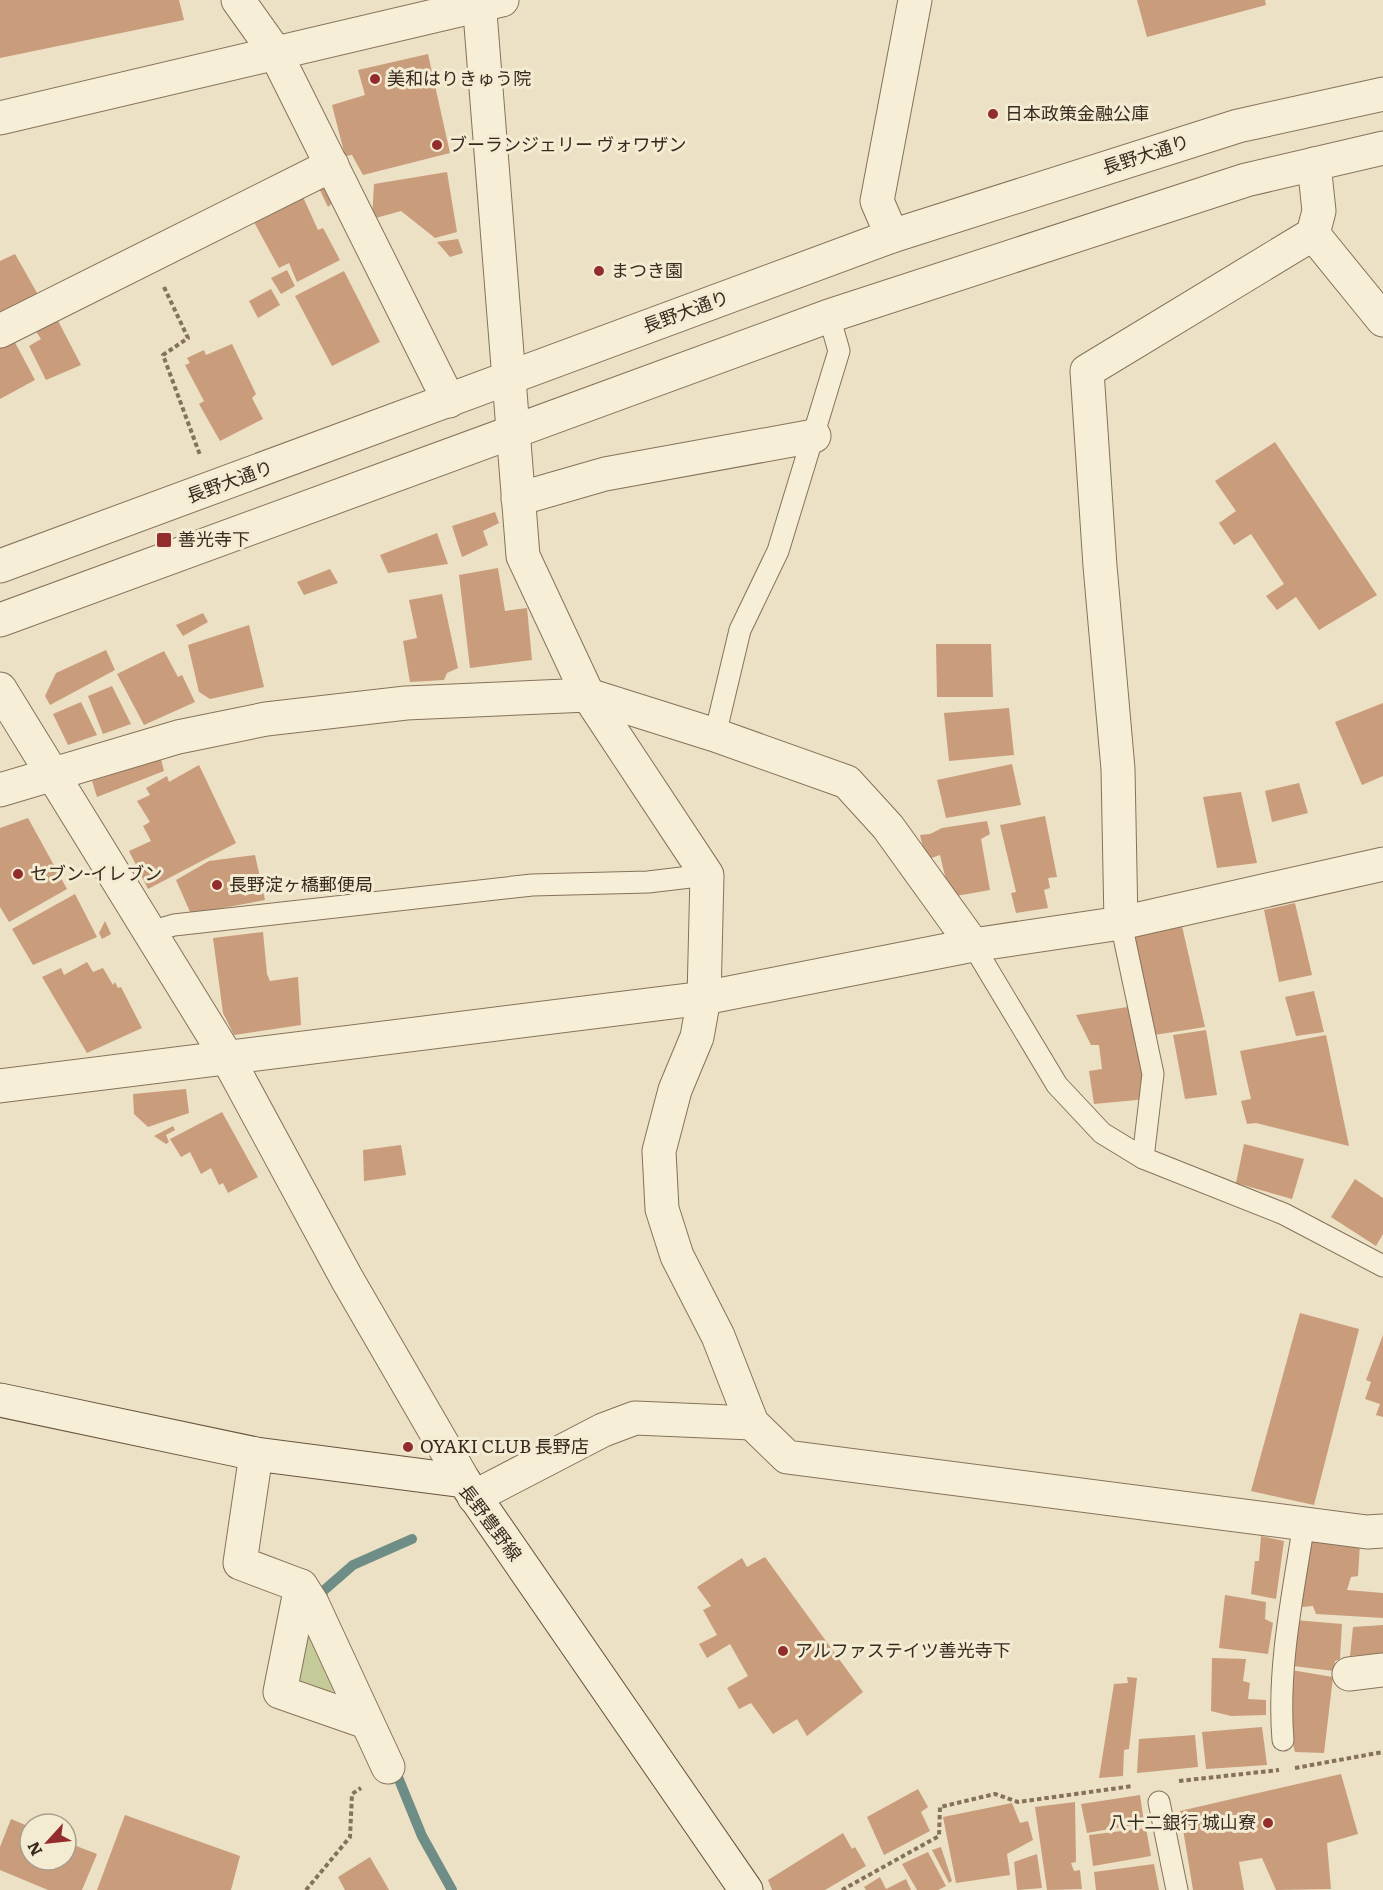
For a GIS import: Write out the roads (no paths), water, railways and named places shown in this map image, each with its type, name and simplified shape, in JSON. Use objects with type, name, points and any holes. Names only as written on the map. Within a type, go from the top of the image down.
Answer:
[{"type":"street","points":[[238,0],[275,52],[448,401]]},
{"type":"street","points":[[892,236],[877,201],[915,0]]},
{"type":"street","points":[[0,118],[487,2],[508,378],[523,556],[588,695],[707,875],[704,998],[697,1037],[675,1090],[659,1151],[662,1209],[676,1256],[718,1336],[752,1423],[787,1457],[1367,1532],[1383,1531]]},
{"type":"street","name":"長野大通り","points":[[0,566],[892,236],[1238,126],[1383,94]]},
{"type":"street","points":[[0,620],[512,435],[829,316],[1246,180],[1383,148]]},
{"type":"street","points":[[1121,923],[1118,769],[1100,566],[1087,371],[1313,234],[1319,211],[1314,164]]},
{"type":"street","points":[[0,331],[333,165]]},
{"type":"street","points":[[1313,234],[1383,320]]},
{"type":"street","points":[[518,499],[605,474],[814,436]]},
{"type":"street","points":[[0,689],[228,1059],[347,1280],[469,1489],[635,1418],[752,1423]]},
{"type":"street","points":[[0,790],[178,737],[266,719],[406,703],[588,695],[715,735],[847,782],[888,827],[973,945]]},
{"type":"street","points":[[0,1086],[704,998],[973,945],[1121,923],[1383,864]]},
{"type":"street","name":"長野豊野線","points":[[0,1400],[256,1454],[469,1489],[746,1890]]},
{"type":"street","points":[[256,1454],[240,1563],[301,1586],[312,1603],[388,1767]]},
{"type":"street","points":[[301,1586],[280,1692],[366,1722]]},
{"type":"street","points":[[1349,1674],[1383,1670]]},
{"type":"lane","points":[[715,735],[740,630],[777,551],[839,351],[829,316]]},
{"type":"lane","points":[[150,932],[174,925],[510,887],[648,882],[707,875]]},
{"type":"lane","points":[[1121,923],[1153,1074],[1143,1158]]},
{"type":"lane","points":[[973,945],[1057,1085],[1102,1133],[1143,1158],[1284,1214],[1383,1266]]},
{"type":"lane","points":[[1283,1740],[1280,1711],[1289,1624],[1304,1523]]},
{"type":"lane","points":[[1159,1802],[1177,1890]]},
{"type":"waterway","points":[[324,1602],[322,1592],[353,1565],[412,1539]]},
{"type":"waterway","points":[[393,1765],[422,1836],[452,1890]]},
{"type":"place","name":"美和はりきゅう院","points":[[375,79]]},
{"type":"place","name":"日本政策金融公庫","points":[[993,114]]},
{"type":"place","name":"ブーランジェリー ヴォワザン","points":[[437,145]]},
{"type":"place","name":"まつき園","points":[[599,271]]},
{"type":"place","name":"善光寺下","points":[[164,540]]},
{"type":"place","name":"セブン-イレブン","points":[[18,874]]},
{"type":"place","name":"長野淀ヶ橋郵便局","points":[[217,885]]},
{"type":"place","name":"OYAKI CLUB 長野店","points":[[408,1447]]},
{"type":"place","name":"アルファステイツ善光寺下","points":[[783,1651]]},
{"type":"place","name":"八十二銀行 城山寮","points":[[1268,1823]]}]
